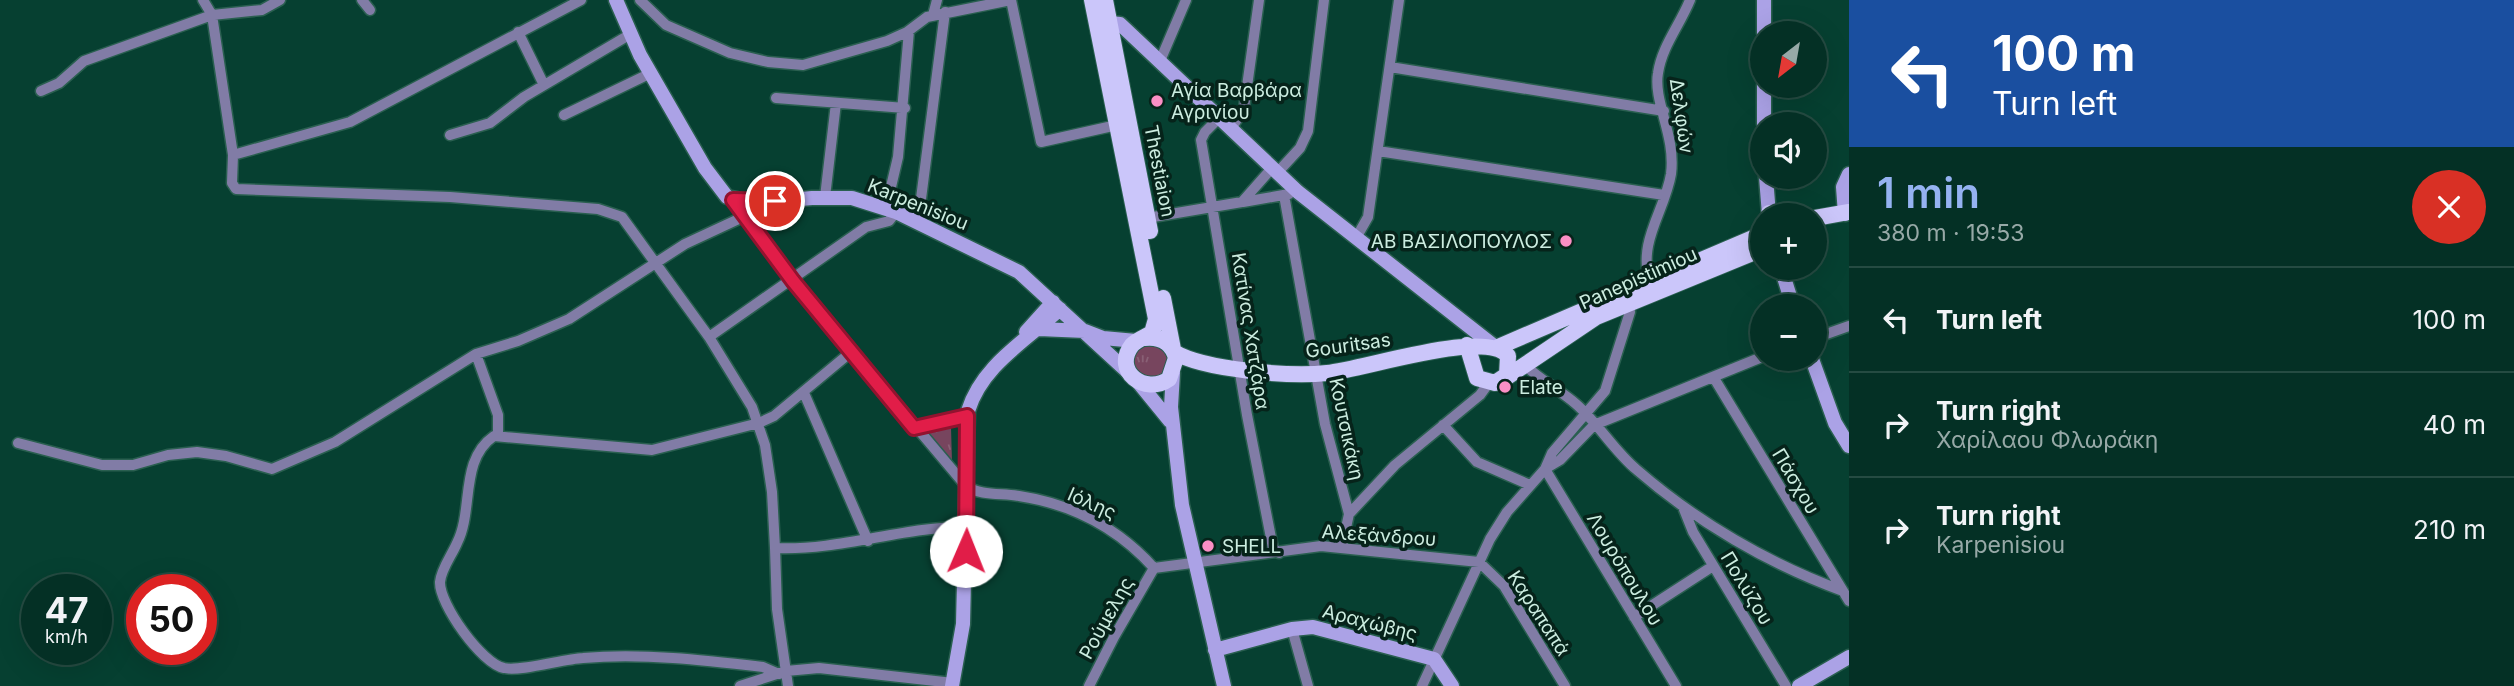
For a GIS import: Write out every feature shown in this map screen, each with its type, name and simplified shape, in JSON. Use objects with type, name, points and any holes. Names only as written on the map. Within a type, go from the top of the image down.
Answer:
[{"type":"main road","points":[[616,0],[629,35],[715,184],[733,200]]},
{"type":"main road","name":"Thestiaion","points":[[1093,0],[1103,22],[1147,218],[1174,360]]},
{"type":"main road","name":"Thestiaion","points":[[1105,0],[1103,22],[1117,125],[1156,319],[1152,332],[1140,339]]},
{"type":"main road","points":[[1764,0],[1764,21]]},
{"type":"main road","points":[[1103,22],[1120,24],[1275,170],[1291,194],[1356,238],[1451,309],[1510,362],[1495,382],[1477,378],[1471,367],[1460,322],[1451,309]]},
{"type":"main road","points":[[1827,222],[1843,214],[1843,187],[1849,174]]},
{"type":"main road","name":"Karpenisiou","points":[[733,200],[756,203],[825,197],[852,198],[891,210],[1007,264],[1134,377],[1172,425]]},
{"type":"main road","name":"Panepistimiou","points":[[1492,346],[1516,340],[1628,298],[1750,240]]},
{"type":"main road","name":"Panepistimiou","points":[[1653,287],[1750,253]]},
{"type":"main road","name":"Panepistimiou","points":[[1495,382],[1628,298]]},
{"type":"main road","points":[[952,684],[963,624],[968,527],[967,416],[981,382],[1019,344],[1039,329],[1057,306]]},
{"type":"main road","points":[[1019,344],[1032,323],[1057,306]]},
{"type":"main road","points":[[1039,329],[1085,331],[1102,338],[1160,338],[1174,360],[1172,425],[1193,562],[1224,686]]},
{"type":"main road","points":[[1140,339],[1127,355],[1134,377],[1155,386],[1162,384],[1174,360]]},
{"type":"main road","points":[[1516,340],[1525,365]]},
{"type":"main road","name":"Gouritsas","points":[[1174,360],[1194,359],[1241,368],[1318,374],[1467,345],[1492,346]]},
{"type":"main road","points":[[1471,367],[1474,354],[1492,346]]},
{"type":"main road","points":[[1816,371],[1835,423],[1849,446]]},
{"type":"main road","name":"Αραχώβης","points":[[1214,650],[1292,628],[1313,627],[1434,659]]},
{"type":"main road","points":[[1799,686],[1849,657]]},
{"type":"main road","points":[[1434,659],[1452,686]]},
{"type":"street","points":[[203,0],[212,15],[233,155],[232,183],[242,191],[427,196],[612,212],[622,217],[632,228],[709,337],[759,423],[772,492],[782,672],[788,686]]},
{"type":"street","points":[[41,91],[59,83],[84,61],[212,15],[257,10],[280,0]]},
{"type":"street","points":[[362,0],[370,10]]},
{"type":"street","points":[[233,155],[350,122],[581,0]]},
{"type":"street","points":[[639,0],[666,25],[730,53],[768,62],[803,65],[818,63],[909,31],[921,20],[933,15],[1011,0],[1041,142],[1117,125]]},
{"type":"street","points":[[933,15],[937,0]]},
{"type":"street","points":[[1160,61],[1186,0]]},
{"type":"street","points":[[1231,129],[1244,108],[1259,0]]},
{"type":"street","points":[[1242,202],[1300,148],[1308,131],[1324,0]]},
{"type":"street","points":[[1356,238],[1368,216],[1399,0]]},
{"type":"street","name":"Δελφών","points":[[1653,287],[1646,255],[1673,153],[1657,80],[1659,67],[1690,0]]},
{"type":"street","points":[[918,222],[945,12]]},
{"type":"street","points":[[709,337],[793,281],[866,227],[889,221],[905,108],[909,31]]},
{"type":"street","points":[[518,32],[544,85]]},
{"type":"street","points":[[450,135],[490,123],[544,85],[629,35]]},
{"type":"street","points":[[1390,67],[1664,111]]},
{"type":"street","points":[[565,115],[651,74]]},
{"type":"street","points":[[776,98],[905,108]]},
{"type":"street","points":[[825,197],[836,103]]},
{"type":"street","name":"Κατίνας Χατζάρα","points":[[1219,118],[1205,132],[1202,141],[1247,415],[1273,548],[1279,553]]},
{"type":"street","points":[[1378,151],[1664,195]]},
{"type":"street","points":[[1147,218],[1291,194]]},
{"type":"street","name":"Κουτσικάκη","points":[[1291,194],[1325,424],[1349,514],[1342,546]]},
{"type":"street","points":[[733,200],[793,281],[914,428],[966,486]]},
{"type":"street","points":[[19,443],[102,465],[133,465],[167,455],[197,452],[226,456],[272,469],[335,442],[476,354],[518,341],[569,319],[690,241],[743,216]]},
{"type":"street","points":[[1614,416],[1602,416],[1597,405],[1627,321],[1628,298]]},
{"type":"street","points":[[1827,334],[1849,326]]},
{"type":"street","points":[[782,672],[763,667],[651,656],[583,658],[508,669],[488,660],[462,631],[440,583],[464,527],[471,471],[487,443],[498,436],[539,442],[652,450],[759,423],[804,393],[852,352]]},
{"type":"street","points":[[476,354],[498,415],[498,436]]},
{"type":"street","points":[[1422,686],[1502,518],[1545,469],[1560,460],[1594,425],[1750,363]]},
{"type":"street","points":[[1525,365],[1586,415],[1637,470],[1683,507],[1770,559],[1807,578],[1843,591]]},
{"type":"street","name":"Πάσχου","points":[[1714,378],[1849,601]]},
{"type":"street","points":[[1349,514],[1395,464],[1495,382]]},
{"type":"street","points":[[804,393],[868,541]]},
{"type":"street","points":[[1545,469],[1552,453],[1600,400]]},
{"type":"street","points":[[914,428],[967,416]]},
{"type":"street","points":[[1443,425],[1477,462],[1530,485]]},
{"type":"street","name":"Λουρόπουλου","points":[[1545,469],[1676,686]]},
{"type":"street","name":"Ιόλης","points":[[966,486],[976,492],[1038,500],[1102,522],[1139,551],[1154,568]]},
{"type":"street","name":"Πολύζου","points":[[1683,507],[1693,532],[1786,686]]},
{"type":"street","points":[[775,548],[868,541],[934,527],[968,527]]},
{"type":"street","name":"Αλεξάνδρου","points":[[1193,562],[1321,546],[1342,546],[1479,562]]},
{"type":"street","points":[[1154,568],[1193,562]]},
{"type":"street","name":"Καραπαπά","points":[[1479,562],[1504,586],[1565,686]]},
{"type":"street","points":[[1634,617],[1713,566]]},
{"type":"street","name":"Ρούμελης","points":[[1089,686],[1154,568]]},
{"type":"street","points":[[1292,628],[1306,686]]},
{"type":"street","points":[[740,686],[782,672],[819,668],[952,684]]},
{"type":"green space","points":[[1152,341],[1169,352],[1164,378],[1138,378],[1131,354],[1134,349]]},
{"type":"green space","points":[[951,427],[952,462],[926,433]]},
{"type":"place","name":"Αγία Βαρβάρα Αγρινίου","points":[[1157,101]]},
{"type":"place","name":"ΑΒ ΒΑΣΙΛΟΠΟΥΛΟΣ","points":[[1566,241]]},
{"type":"place","name":"Elate","points":[[1505,387]]},
{"type":"place","name":"SHELL","points":[[1208,546]]},
{"type":"route","points":[[775,201],[748,203],[733,200],[744,219],[793,281],[914,428],[967,416],[966,551]]}]
